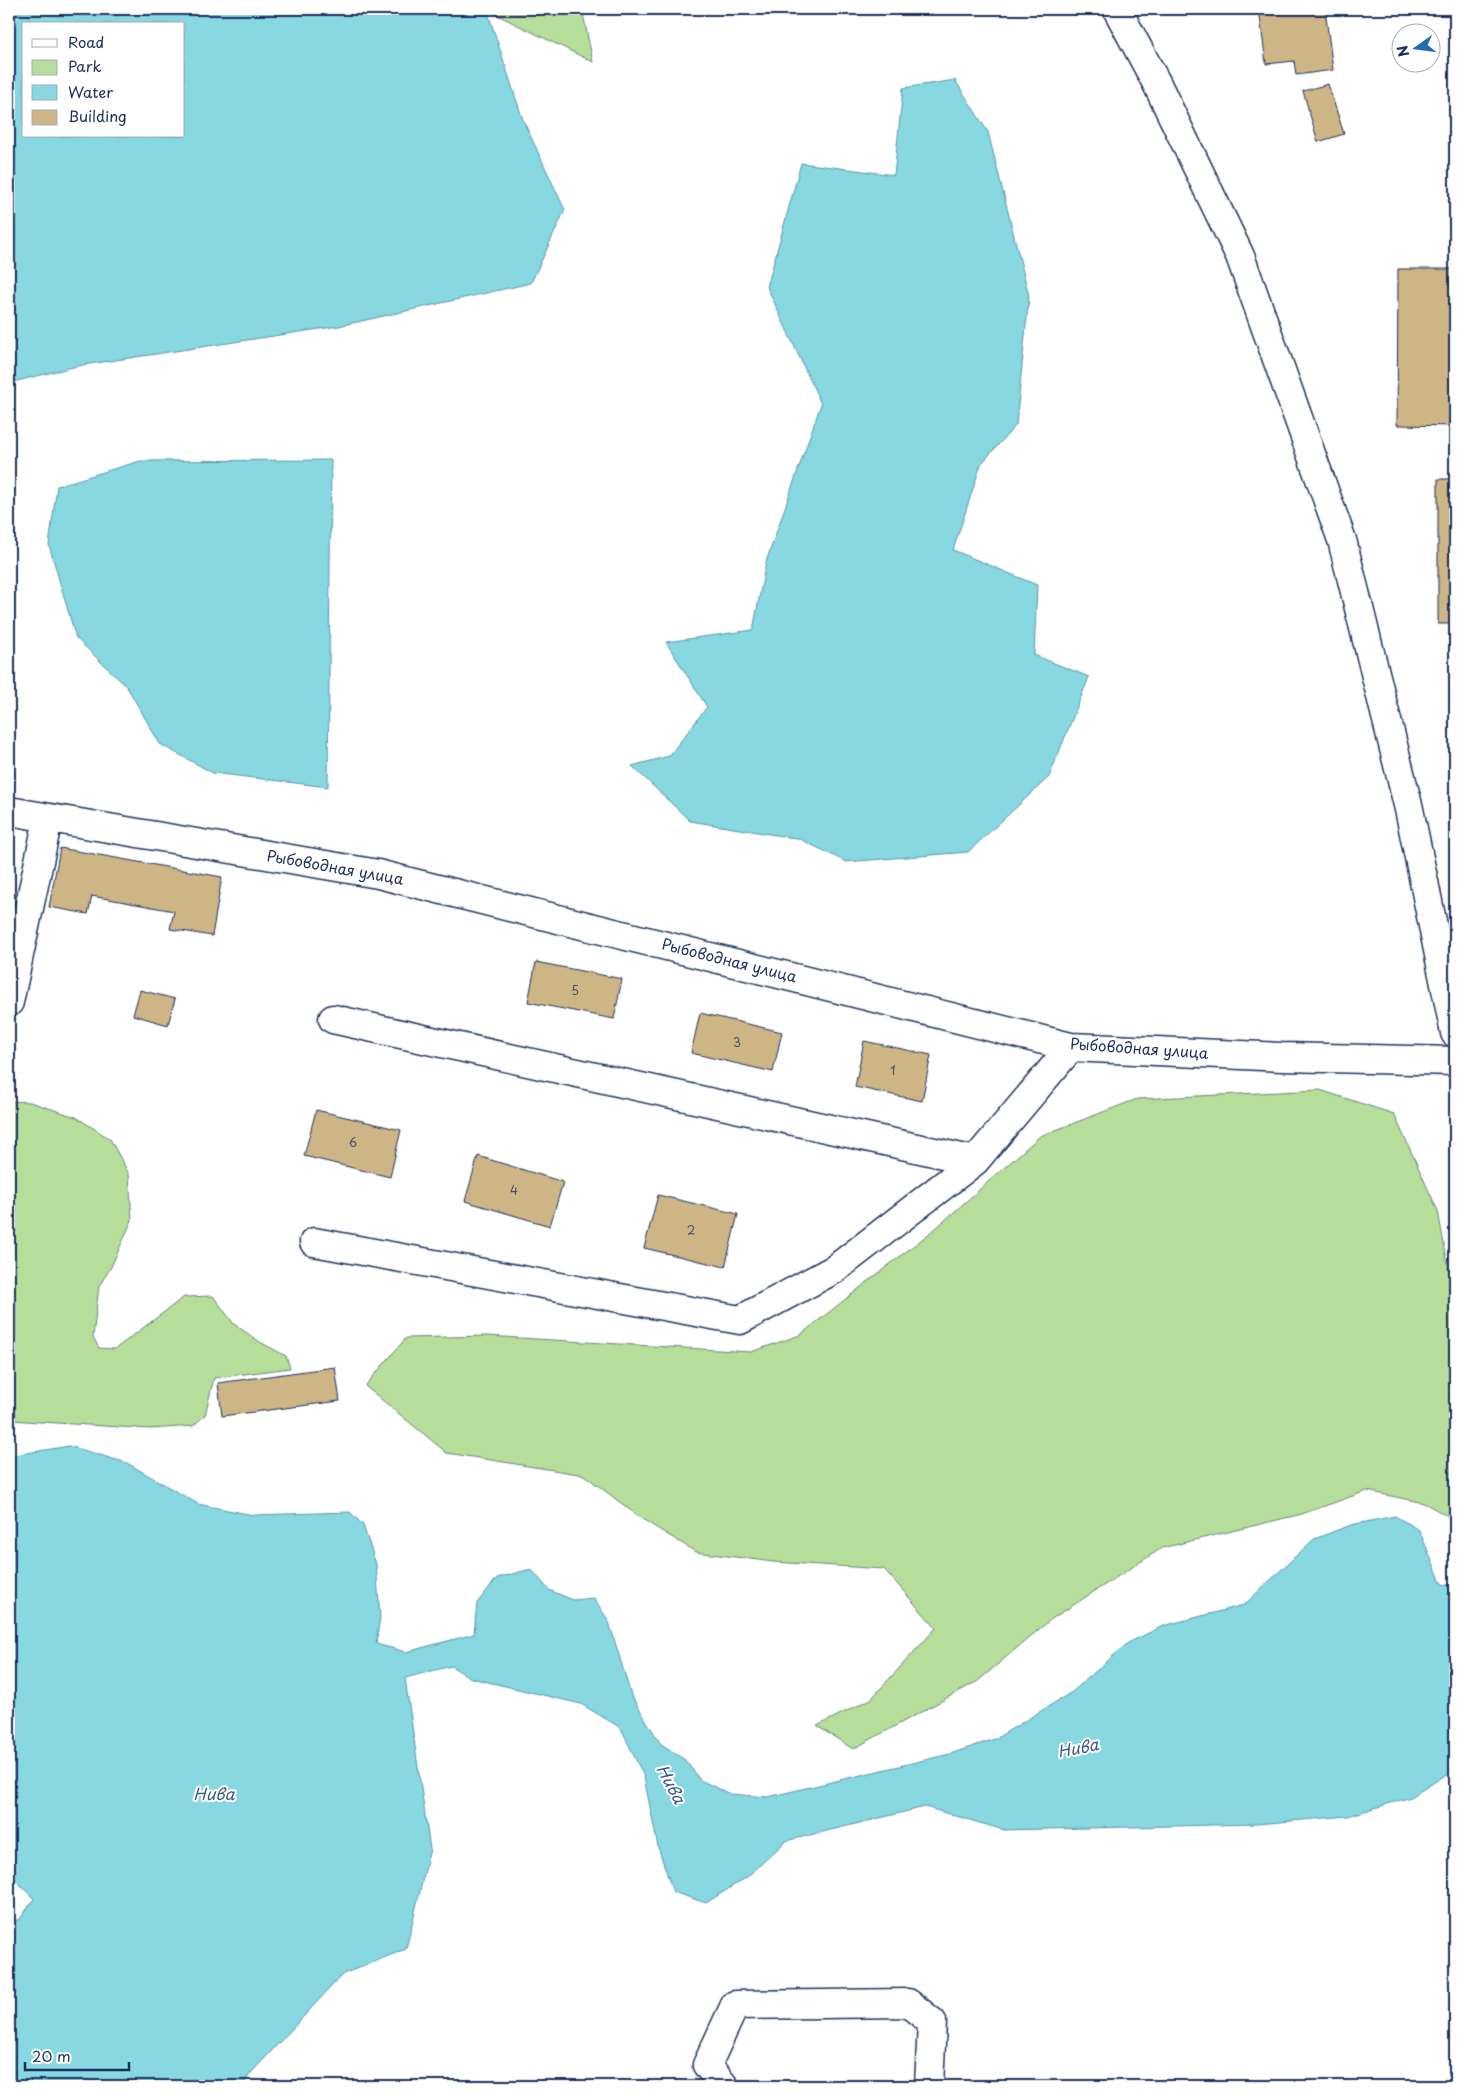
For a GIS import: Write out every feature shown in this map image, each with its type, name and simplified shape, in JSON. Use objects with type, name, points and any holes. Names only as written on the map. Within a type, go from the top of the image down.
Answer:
[{"type":"street","points":[[1117,9],[1157,84],[1240,256],[1342,540],[1409,809],[1455,1033]]},
{"type":"street","name":"Рыбоводная улица","points":[[9,811],[378,874],[1071,1046],[1282,1057],[1455,1061]]},
{"type":"street","points":[[9,1002],[48,819]]},
{"type":"street","points":[[333,1019],[975,1161]]},
{"type":"street","points":[[314,1242],[740,1320],[835,1269],[975,1161],[1071,1046]]},
{"type":"street","points":[[724,2086],[707,2064],[735,2005],[899,2003],[908,2003],[932,2022],[929,2086]]},
{"type":"green space","points":[[485,9],[582,9],[593,62],[487,10]]},
{"type":"green space","points":[[1320,1090],[1394,1114],[1438,1211],[1455,1304],[1455,1520],[1424,1503],[1367,1491],[1302,1514],[1162,1548],[1050,1620],[978,1681],[853,1749],[817,1726],[871,1699],[936,1628],[884,1569],[773,1562],[696,1552],[642,1519],[584,1475],[447,1453],[365,1386],[406,1338],[487,1336],[751,1352],[800,1335],[936,1228],[1040,1136],[1137,1099]]},
{"type":"green space","points":[[9,1101],[30,1102],[76,1117],[110,1139],[129,1174],[132,1220],[111,1267],[99,1286],[93,1337],[99,1348],[115,1349],[184,1297],[213,1296],[234,1324],[260,1342],[286,1356],[290,1368],[214,1378],[205,1415],[193,1426],[151,1429],[9,1420]]},
{"type":"water","points":[[9,9],[487,10],[523,120],[565,210],[531,283],[339,326],[77,366],[9,383]]},
{"type":"water","points":[[955,80],[988,132],[1029,296],[1016,425],[981,464],[953,550],[1037,585],[1034,655],[1089,677],[1049,777],[968,852],[846,862],[800,839],[690,821],[632,766],[669,756],[707,707],[666,642],[753,630],[766,562],[821,404],[767,287],[801,163],[894,175],[903,88]]},
{"type":"water","points":[[331,460],[328,787],[213,773],[160,744],[127,687],[76,638],[49,545],[57,486],[140,461]]},
{"type":"water","name":"Нива","points":[[69,1446],[127,1463],[198,1504],[253,1515],[350,1512],[363,1525],[376,1564],[380,1617],[376,1644],[406,1652],[474,1634],[477,1603],[497,1578],[531,1569],[549,1590],[573,1600],[594,1598],[609,1622],[631,1695],[660,1743],[685,1760],[700,1780],[730,1794],[768,1797],[950,1754],[995,1739],[1072,1692],[1128,1643],[1163,1626],[1244,1605],[1314,1539],[1351,1525],[1395,1516],[1419,1530],[1442,1584],[1455,1586],[1455,1769],[1411,1797],[1348,1816],[1257,1824],[1004,1830],[925,1807],[786,1841],[747,1877],[706,1903],[673,1892],[658,1847],[644,1777],[621,1728],[581,1704],[471,1678],[451,1666],[405,1678],[430,1849],[406,1949],[343,1974],[251,2073],[242,2086],[9,2086],[9,1923],[20,1919],[34,1899],[9,1873],[9,1456]]},
{"type":"building","points":[[1259,9],[1325,9],[1333,70],[1296,75],[1294,61],[1266,64]]},
{"type":"building","points":[[1328,84],[1344,134],[1318,142],[1303,91]]},
{"type":"building","points":[[1398,269],[1455,269],[1455,426],[1397,425]]},
{"type":"building","points":[[1438,479],[1455,479],[1455,624],[1438,624]]},
{"type":"building","points":[[60,848],[222,877],[212,936],[170,929],[174,911],[92,896],[88,914],[49,907]]},
{"type":"building","points":[[536,962],[622,979],[614,1019],[528,1002]]},
{"type":"building","points":[[140,990],[175,999],[168,1025],[133,1015]]},
{"type":"building","points":[[700,1013],[782,1032],[773,1072],[691,1053]]},
{"type":"building","points":[[864,1041],[931,1055],[922,1101],[855,1087]]},
{"type":"building","points":[[316,1110],[401,1130],[390,1177],[304,1156]]},
{"type":"building","points":[[478,1156],[563,1182],[550,1226],[465,1201]]},
{"type":"building","points":[[658,1195],[738,1214],[725,1267],[644,1248]]},
{"type":"building","points":[[335,1367],[340,1401],[222,1416],[218,1383]]}]
